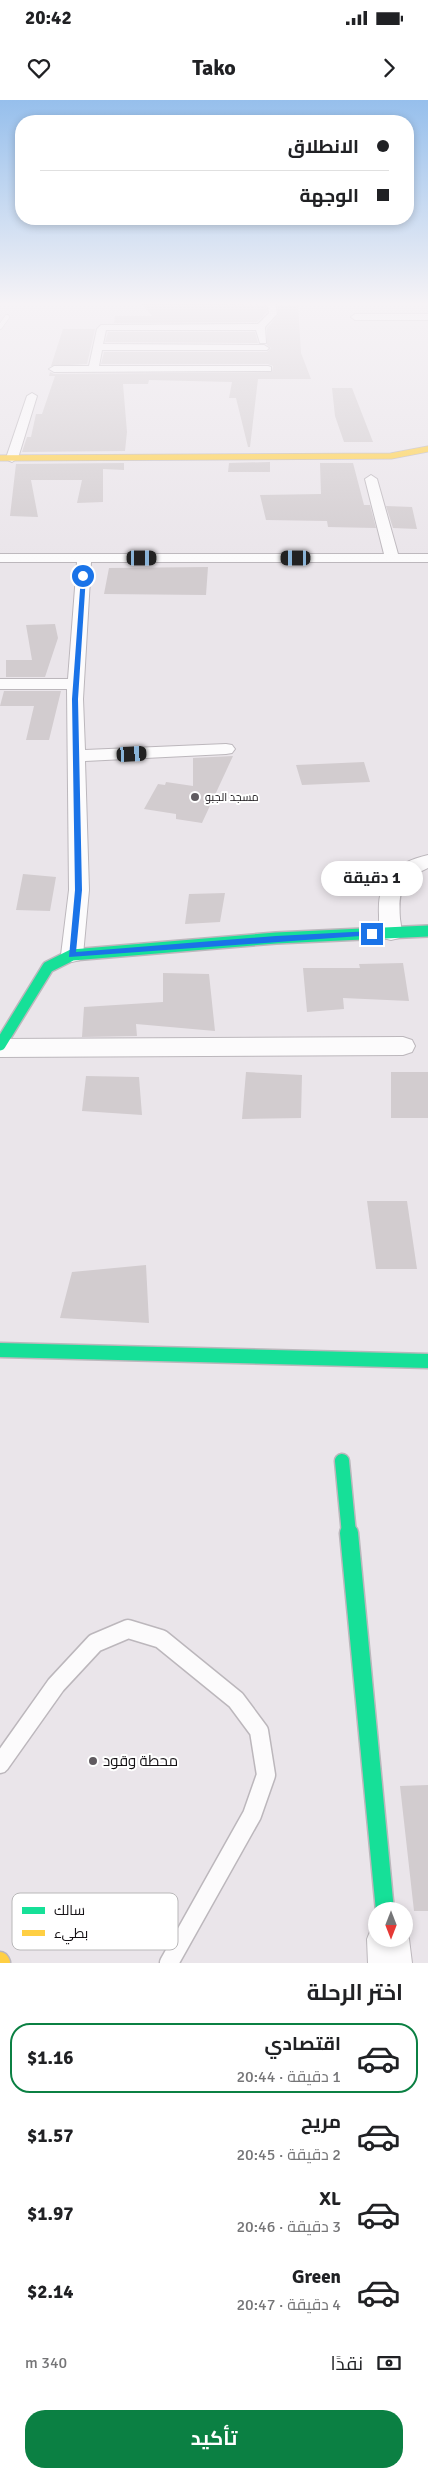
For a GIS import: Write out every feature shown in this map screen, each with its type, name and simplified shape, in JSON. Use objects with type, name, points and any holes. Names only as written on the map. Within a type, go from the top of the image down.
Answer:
[{"type":"street","points":[[32,396],[6,458],[381,457],[408,454],[428,449]]},
{"type":"street","points":[[371,479],[392,558]]},
{"type":"street","points":[[0,558],[428,558]]},
{"type":"street","points":[[72,955],[79,890],[76,684],[84,558]]},
{"type":"street","points":[[0,684],[76,684]]},
{"type":"street","points":[[76,756],[226,749]]},
{"type":"street","points":[[391,933],[389,891],[402,874],[428,860]]},
{"type":"street","points":[[0,1046],[48,967],[72,955],[276,938],[428,931]]},
{"type":"street","points":[[0,1046],[403,1046]]},
{"type":"street","points":[[0,1350],[428,1361]]},
{"type":"street","points":[[342,1461],[384,1902]]},
{"type":"street","points":[[389,1948],[390,1963]]},
{"type":"lane","points":[[0,1764],[56,1685],[96,1643],[128,1629],[161,1639],[236,1700],[259,1731],[266,1775],[252,1815],[178,1947]]},
{"type":"lane","points":[[169,1963],[176,1950]]},
{"type":"building","points":[[51,388],[123,388],[127,432],[125,451],[22,452],[27,437],[31,437],[36,414],[42,414]]},
{"type":"building","points":[[231,388],[257,388],[250,447],[248,447],[236,398],[229,398]]},
{"type":"building","points":[[332,388],[352,388],[373,442],[344,442],[335,416]]},
{"type":"building","points":[[270,462],[270,472],[228,472],[229,463]]},
{"type":"building","points":[[124,463],[124,470],[103,469],[103,502],[77,503],[82,480],[31,480],[38,517],[10,516],[16,464]]},
{"type":"building","points":[[320,463],[353,463],[364,505],[370,505],[376,528],[328,527],[327,521],[266,520],[260,495],[321,494]]},
{"type":"building","points":[[386,506],[412,507],[417,529],[393,528]]},
{"type":"building","points":[[208,567],[206,595],[104,594],[109,568]]},
{"type":"building","points":[[55,624],[58,638],[45,677],[6,677],[6,660],[32,660],[26,625]]},
{"type":"building","points":[[4,691],[61,691],[49,740],[26,740],[34,706],[0,706]]},
{"type":"building","points":[[233,756],[202,823],[176,819],[176,814],[144,809],[158,784],[165,785],[166,782],[193,786],[193,758]]},
{"type":"building","points":[[364,762],[370,782],[302,785],[296,765]]},
{"type":"building","points":[[23,874],[56,877],[50,911],[16,910]]},
{"type":"building","points":[[225,893],[220,922],[185,924],[189,894]]},
{"type":"building","points":[[403,963],[409,1001],[343,998],[344,1009],[307,1012],[303,968],[360,968],[359,964]]},
{"type":"building","points":[[163,973],[209,974],[215,1031],[136,1024],[137,1036],[82,1037],[84,1007],[163,1002]]},
{"type":"building","points":[[246,1072],[302,1075],[301,1118],[242,1119]]},
{"type":"building","points":[[391,1072],[428,1072],[428,1118],[391,1118]]},
{"type":"building","points":[[86,1076],[139,1077],[142,1115],[82,1111]]},
{"type":"building","points":[[367,1201],[407,1201],[417,1269],[376,1269]]},
{"type":"building","points":[[146,1265],[149,1323],[60,1318],[72,1272]]},
{"type":"building","points":[[428,1785],[428,1911],[414,1911],[400,1786]]},
{"type":"traffic: fast","points":[[0,1045],[48,967],[72,955],[276,938],[428,931]]},
{"type":"traffic: fast","points":[[0,1350],[428,1361]]},
{"type":"traffic: fast","points":[[342,1461],[384,1902]]},
{"type":"traffic: slow","points":[[0,458],[391,456],[428,449]]},
{"type":"place","name":"مسجد الجبو","points":[[195,797]]},
{"type":"place","name":"محطة وقود","points":[[93,1761]]},
{"type":"route","points":[[83,576],[75,699],[79,890],[72,955],[276,938],[372,934]]}]
